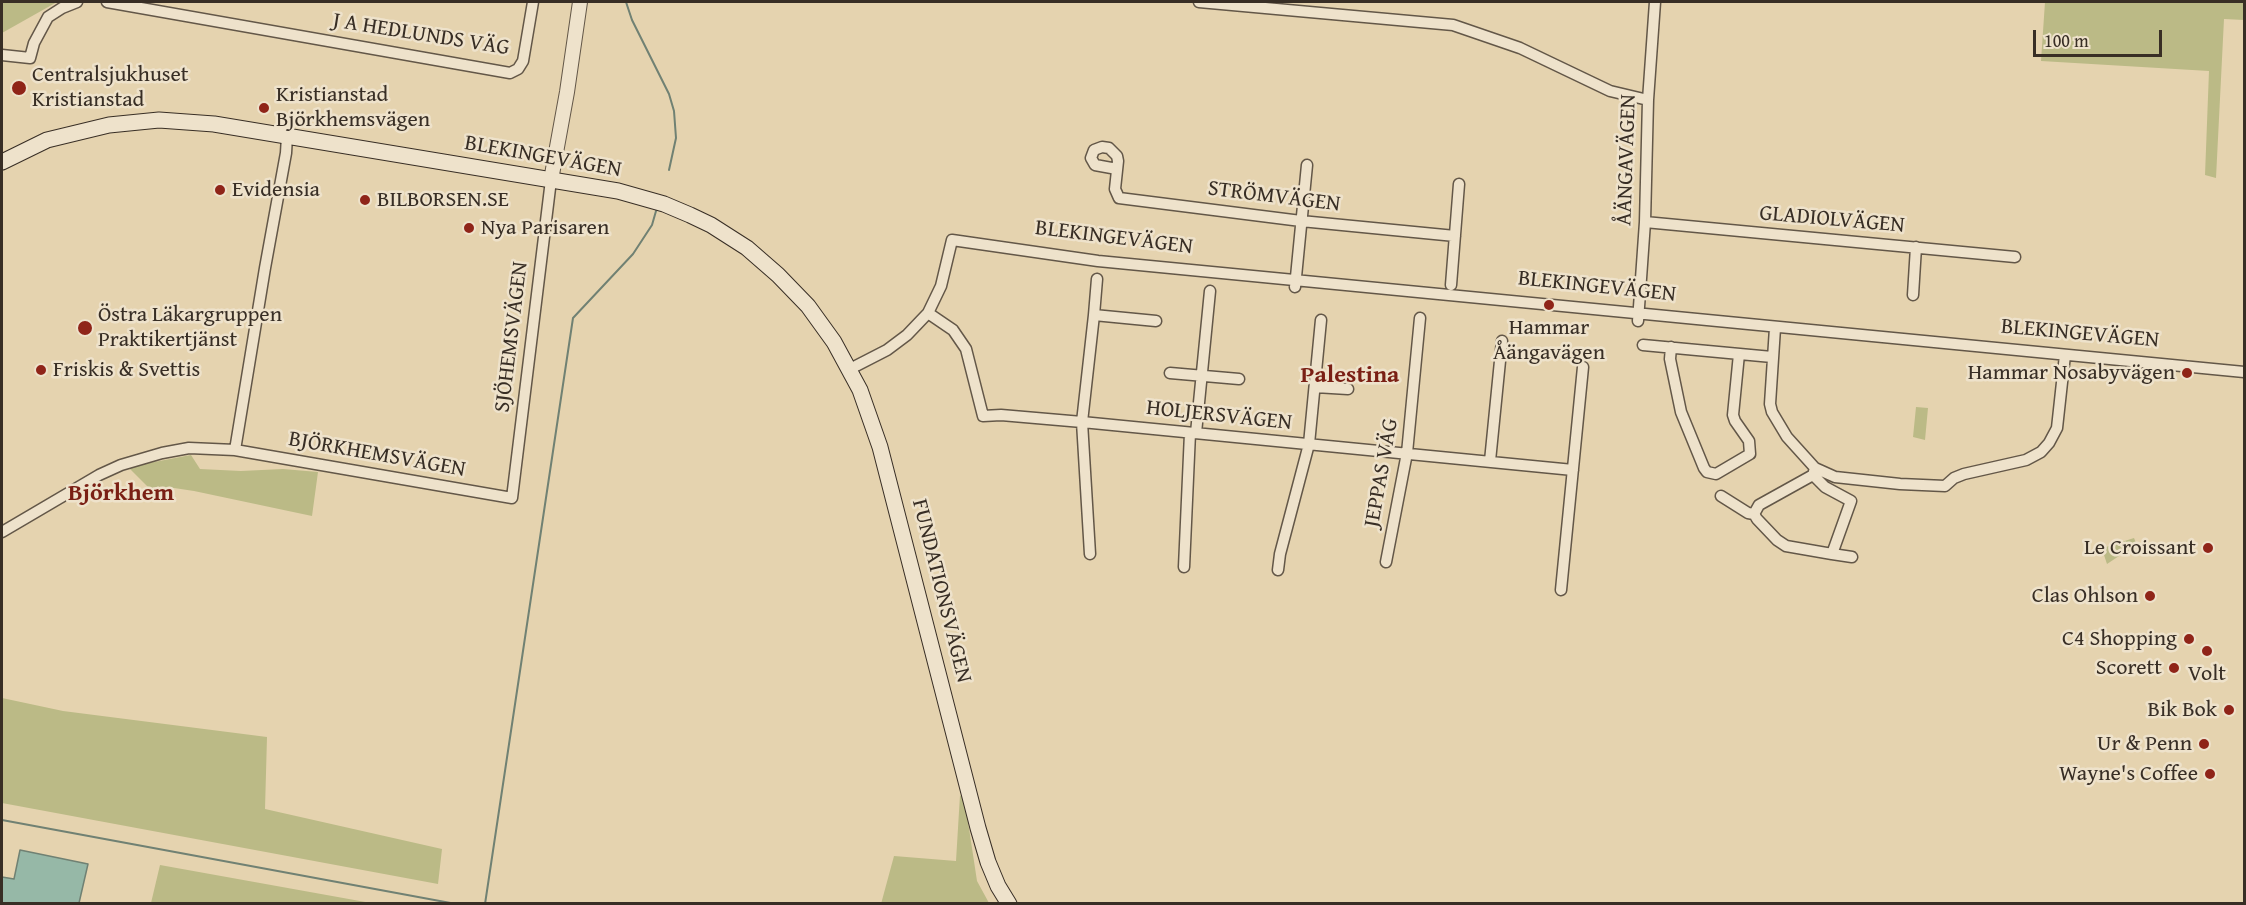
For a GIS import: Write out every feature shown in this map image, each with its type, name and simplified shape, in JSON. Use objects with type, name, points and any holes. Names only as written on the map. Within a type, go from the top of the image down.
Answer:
[{"type":"main road","name":"BLEKINGEVÄGEN","points":[[2,162],[47,140],[79,131],[136,121],[196,122],[618,191],[664,204],[711,225],[763,260],[793,289],[820,322],[850,369]]},
{"type":"main road","name":"FUNDATIONSVÄGEN","points":[[850,369],[864,399],[880,447],[988,862],[1009,903]]},
{"type":"main road","name":"FUNDATIONSVÄGEN","points":[[978,828],[993,860],[1019,903]]},
{"type":"street","points":[[2,55],[30,58],[34,43],[48,17],[77,2]]},
{"type":"street","name":"J A HEDLUNDS VÄG","points":[[107,2],[510,73],[518,69],[523,61],[533,2]]},
{"type":"street","points":[[551,180],[580,2]]},
{"type":"street","points":[[1199,2],[1453,25],[1520,48],[1610,91],[1648,100]]},
{"type":"street","name":"ÅÄNGAVÄGEN","points":[[1638,317],[1645,222],[1648,100],[1655,2]]},
{"type":"street","points":[[235,450],[287,136]]},
{"type":"street","points":[[1296,284],[1307,165]]},
{"type":"street","name":"STRÖMVÄGEN","points":[[1117,169],[1115,189],[1119,198],[1301,221],[1455,236]]},
{"type":"street","name":"SJÖHEMSVÄGEN","points":[[512,498],[551,180]]},
{"type":"street","points":[[1451,285],[1460,184]]},
{"type":"street","name":"GLADIOLVÄGEN","points":[[1645,222],[2015,257]]},
{"type":"street","name":"BLEKINGEVÄGEN","points":[[850,369],[887,350],[907,335],[928,313],[941,286],[952,243],[1097,267],[2064,358],[2244,372]]},
{"type":"street","points":[[1913,295],[1916,248]]},
{"type":"street","points":[[1090,554],[1082,422],[1096,279]]},
{"type":"street","points":[[1184,567],[1193,433],[1202,376],[1210,291]]},
{"type":"street","name":"HOLJERSVÄGEN","points":[[928,313],[952,330],[966,350],[983,416],[1001,415],[1082,422],[1573,470]]},
{"type":"street","points":[[1094,315],[1156,321]]},
{"type":"street","name":"JEPPAS VÄG","points":[[1386,562],[1407,453],[1420,318]]},
{"type":"street","points":[[1278,570],[1280,554],[1309,444],[1321,320]]},
{"type":"street","points":[[1774,331],[1769,397],[1772,412],[1787,437],[1825,487],[1851,501],[1832,554]]},
{"type":"street","points":[[1490,461],[1502,341]]},
{"type":"street","points":[[1643,345],[1772,357]]},
{"type":"street","points":[[1671,347],[1670,359],[1681,412],[1704,468],[1707,472],[1716,474],[1750,454],[1749,441],[1733,415],[1740,354]]},
{"type":"street","points":[[1852,557],[1786,546],[1756,519],[1755,514],[1759,505],[1814,471],[1835,477],[1945,486],[1954,478],[1964,474],[2026,460],[2042,452],[2057,428],[2064,358]]},
{"type":"street","name":"BLEKINGEVÄGEN","points":[[2064,358],[2244,379]]},
{"type":"street","points":[[1561,590],[1583,368]]},
{"type":"street","points":[[1170,373],[1239,379]]},
{"type":"street","points":[[1315,387],[1348,389]]},
{"type":"street","name":"BJÖRKHEMSVÄGEN","points":[[2,532],[99,475],[121,465],[189,448],[235,450],[512,498]]},
{"type":"street","points":[[1720,496],[1748,513],[1755,514]]},
{"type":"shaded area","points":[[2,2],[57,2],[2,33]]},
{"type":"shaded area","points":[[2045,2],[2244,2],[2244,20],[2224,19],[2216,178],[2205,175],[2209,71],[2041,61]]},
{"type":"shaded area","points":[[1916,407],[1928,408],[1925,440],[1913,437]]},
{"type":"shaded area","points":[[191,455],[200,469],[241,471],[283,469],[318,472],[312,516],[194,491],[149,488],[128,467]]},
{"type":"shaded area","points":[[2134,538],[2138,548],[2122,554],[2107,564],[2103,552],[2106,547]]},
{"type":"shaded area","points":[[2,698],[63,711],[267,737],[265,809],[442,849],[438,884],[2,803]]},
{"type":"shaded area","points":[[960,795],[965,802],[977,881],[989,903],[881,904],[894,856],[956,861]]},
{"type":"shaded area","points":[[20,850],[88,864],[79,903],[2,903],[2,877],[14,879]]},
{"type":"shaded area","points":[[160,865],[371,903],[151,903]]},
{"type":"waterway","points":[[626,2],[632,20],[669,94],[674,111],[676,138],[669,170]]},
{"type":"waterway","points":[[485,904],[573,318],[633,254],[652,225],[656,211]]},
{"type":"waterway","points":[[2,820],[456,904]]},
{"type":"place","name":"Centralsjukhuset Kristianstad","points":[[19,88]]},
{"type":"place","name":"Kristianstad Björkhemsvägen","points":[[264,108]]},
{"type":"place","name":"Evidensia","points":[[220,190]]},
{"type":"place","name":"BILBORSEN.SE","points":[[365,200]]},
{"type":"place","name":"Nya Parisaren","points":[[469,228]]},
{"type":"place","name":"Hammar Åängavägen","points":[[1549,305]]},
{"type":"place","name":"Östra Läkargruppen Praktikertjänst","points":[[85,328]]},
{"type":"place","name":"Friskis & Svettis","points":[[41,370]]},
{"type":"place","name":"Hammar Nosabyvägen","points":[[2187,373]]},
{"type":"place","name":"Le Croissant","points":[[2208,548]]},
{"type":"place","name":"Clas Ohlson","points":[[2150,596]]},
{"type":"place","name":"C4 Shopping","points":[[2189,639]]},
{"type":"place","name":"Volt","points":[[2207,651]]},
{"type":"place","name":"Scorett","points":[[2174,668]]},
{"type":"place","name":"Bik Bok","points":[[2229,710]]},
{"type":"place","name":"Ur & Penn","points":[[2204,744]]},
{"type":"place","name":"Wayne's Coffee","points":[[2210,774]]},
{"type":"district","name":"Palestina","points":[[1350,376]]},
{"type":"district","name":"Björkhem","points":[[121,494]]}]
